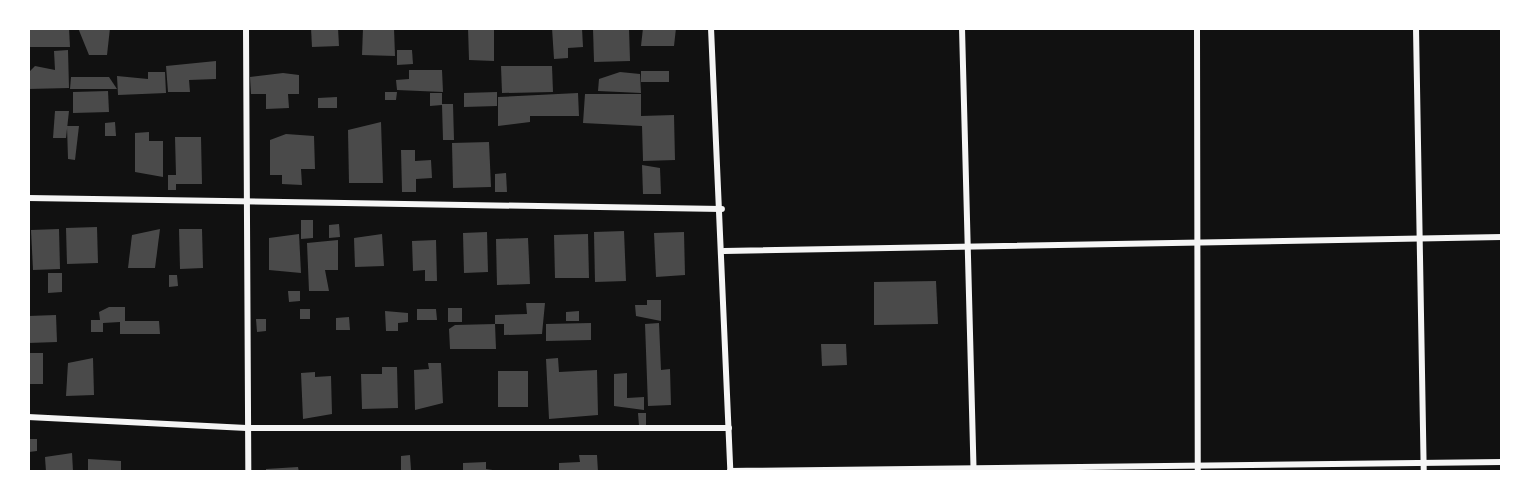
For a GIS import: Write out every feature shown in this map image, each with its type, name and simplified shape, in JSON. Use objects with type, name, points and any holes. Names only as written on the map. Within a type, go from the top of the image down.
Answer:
[{"type":"street","points":[[246,28],[248,471]]},
{"type":"street","points":[[711,28],[724,250],[730,471],[1198,470],[1502,462]]},
{"type":"street","points":[[962,28],[974,471]]},
{"type":"street","points":[[1197,28],[1195,242],[1198,470]]},
{"type":"street","points":[[1416,28],[1424,471]]},
{"type":"street","points":[[28,198],[722,209]]},
{"type":"street","points":[[724,250],[1502,237]]},
{"type":"street","points":[[28,417],[247,428],[729,429]]},
{"type":"building","points":[[28,28],[69,28],[70,47],[28,47]]},
{"type":"building","points":[[78,28],[110,28],[107,55],[89,55]]},
{"type":"building","points":[[311,28],[338,28],[339,46],[312,47]]},
{"type":"building","points":[[363,28],[394,28],[395,56],[362,55]]},
{"type":"building","points":[[468,28],[494,28],[494,61],[469,60]]},
{"type":"building","points":[[552,28],[582,28],[583,47],[568,48],[568,58],[554,59]]},
{"type":"building","points":[[593,28],[629,28],[630,61],[594,62]]},
{"type":"building","points":[[643,28],[676,28],[674,46],[641,46]]},
{"type":"building","points":[[68,50],[69,88],[28,89],[28,73],[35,66],[55,70],[54,51]]},
{"type":"building","points":[[397,50],[412,50],[413,64],[397,65]]},
{"type":"building","points":[[216,61],[216,79],[189,80],[190,92],[168,92],[166,66]]},
{"type":"building","points":[[501,66],[552,66],[553,92],[502,93]]},
{"type":"building","points":[[409,70],[442,70],[443,92],[397,90],[396,80],[409,79]]},
{"type":"building","points":[[641,71],[669,71],[669,82],[641,82]]},
{"type":"building","points":[[148,72],[165,72],[166,93],[118,95],[117,76],[148,79]]},
{"type":"building","points":[[620,72],[640,74],[641,93],[598,91],[599,79]]},
{"type":"building","points":[[283,73],[299,75],[299,94],[288,94],[289,108],[266,109],[266,94],[251,94],[250,77]]},
{"type":"building","points":[[71,77],[109,77],[117,89],[70,89]]},
{"type":"building","points":[[108,91],[109,112],[73,113],[73,92]]},
{"type":"building","points":[[385,92],[397,92],[396,100],[385,100]]},
{"type":"building","points":[[497,92],[497,106],[464,107],[464,93]]},
{"type":"building","points":[[430,93],[442,93],[442,104],[453,104],[454,140],[443,140],[442,105],[430,106]]},
{"type":"building","points":[[578,93],[579,116],[530,116],[530,122],[498,126],[498,97]]},
{"type":"building","points":[[585,94],[641,94],[641,116],[674,115],[675,160],[643,161],[642,126],[583,123]]},
{"type":"building","points":[[337,97],[337,108],[318,108],[318,98]]},
{"type":"building","points":[[55,111],[69,111],[66,138],[53,138]]},
{"type":"building","points":[[115,122],[116,136],[105,136],[105,123]]},
{"type":"building","points":[[381,122],[383,183],[349,183],[348,130]]},
{"type":"building","points":[[67,126],[79,126],[75,160],[68,159]]},
{"type":"building","points":[[149,132],[149,141],[163,141],[163,177],[135,172],[135,133]]},
{"type":"building","points":[[286,134],[314,136],[315,169],[301,169],[302,185],[282,184],[282,175],[270,175],[270,140]]},
{"type":"building","points":[[175,137],[201,137],[202,184],[176,184],[176,190],[168,190],[168,175],[176,175]]},
{"type":"building","points":[[489,142],[491,187],[453,188],[452,143]]},
{"type":"building","points":[[401,150],[415,150],[415,161],[431,160],[432,178],[416,179],[416,192],[402,192]]},
{"type":"building","points":[[642,165],[660,168],[661,194],[643,194]]},
{"type":"building","points":[[506,173],[507,192],[495,192],[495,174]]},
{"type":"building","points":[[301,220],[313,220],[313,238],[301,239]]},
{"type":"building","points":[[339,224],[340,237],[329,238],[329,225]]},
{"type":"building","points":[[97,227],[98,263],[67,264],[66,228]]},
{"type":"building","points":[[59,229],[60,269],[33,270],[31,230]]},
{"type":"building","points":[[160,229],[155,268],[128,268],[132,235]]},
{"type":"building","points":[[179,229],[202,229],[203,268],[180,269]]},
{"type":"building","points":[[624,231],[626,281],[595,282],[594,232]]},
{"type":"building","points":[[487,232],[488,272],[464,273],[463,233]]},
{"type":"building","points":[[684,232],[685,275],[656,277],[654,233]]},
{"type":"building","points":[[299,234],[301,273],[269,270],[269,238]]},
{"type":"building","points":[[382,234],[384,266],[355,267],[354,238]]},
{"type":"building","points":[[588,234],[589,278],[555,278],[554,235]]},
{"type":"building","points":[[528,238],[530,284],[497,285],[496,239]]},
{"type":"building","points":[[338,240],[338,270],[325,270],[329,291],[309,291],[307,243]]},
{"type":"building","points":[[436,240],[437,281],[425,281],[425,270],[413,271],[412,241]]},
{"type":"building","points":[[48,273],[62,273],[62,292],[48,293]]},
{"type":"building","points":[[169,275],[177,275],[178,286],[169,287]]},
{"type":"building","points":[[936,281],[938,324],[874,325],[874,282]]},
{"type":"building","points":[[288,291],[300,291],[300,301],[289,302]]},
{"type":"building","points":[[647,300],[661,300],[661,321],[636,316],[635,305],[647,305]]},
{"type":"building","points":[[526,303],[545,303],[542,334],[504,335],[504,324],[495,324],[495,315],[527,314]]},
{"type":"building","points":[[109,307],[125,307],[125,321],[159,321],[160,334],[120,334],[120,322],[103,323],[103,332],[91,332],[91,320],[100,320],[99,312]]},
{"type":"building","points":[[448,308],[462,308],[462,322],[448,322]]},
{"type":"building","points":[[300,309],[310,309],[310,319],[300,319]]},
{"type":"building","points":[[417,309],[436,309],[437,320],[417,320]]},
{"type":"building","points":[[385,311],[408,313],[408,322],[398,323],[398,331],[386,331]]},
{"type":"building","points":[[579,311],[579,321],[566,321],[566,312]]},
{"type":"building","points":[[56,315],[57,342],[28,343],[28,316]]},
{"type":"building","points":[[349,317],[350,330],[336,330],[336,318]]},
{"type":"building","points":[[256,319],[266,319],[266,331],[257,332]]},
{"type":"building","points":[[591,323],[591,340],[546,341],[546,324]]},
{"type":"building","points":[[659,323],[661,370],[670,369],[671,405],[648,406],[645,324]]},
{"type":"building","points":[[495,324],[496,349],[450,349],[449,329],[455,325]]},
{"type":"building","points":[[821,344],[846,344],[847,365],[822,366]]},
{"type":"building","points":[[28,353],[43,353],[43,384],[28,384]]},
{"type":"building","points":[[93,358],[94,395],[66,396],[68,363]]},
{"type":"building","points":[[558,358],[559,372],[597,370],[598,415],[549,419],[546,359]]},
{"type":"building","points":[[428,363],[441,363],[443,403],[415,410],[414,370],[429,369]]},
{"type":"building","points":[[382,367],[397,367],[398,408],[362,409],[361,374],[382,374]]},
{"type":"building","points":[[498,371],[528,371],[528,407],[498,407]]},
{"type":"building","points":[[315,372],[315,377],[331,376],[332,414],[303,419],[301,373]]},
{"type":"building","points":[[627,373],[627,398],[644,397],[644,410],[614,406],[614,374]]},
{"type":"building","points":[[638,413],[646,413],[646,426],[639,426]]},
{"type":"building","points":[[29,439],[37,439],[37,451],[29,452]]},
{"type":"building","points":[[72,453],[73,471],[46,472],[45,457]]},
{"type":"building","points":[[410,455],[411,470],[401,471],[401,456]]},
{"type":"building","points":[[579,455],[597,455],[598,472],[559,472],[559,463],[580,462]]},
{"type":"building","points":[[88,459],[121,461],[121,472],[88,472]]},
{"type":"building","points":[[486,462],[486,469],[506,472],[463,472],[463,463]]},
{"type":"building","points":[[298,467],[299,472],[266,472],[266,469]]}]
